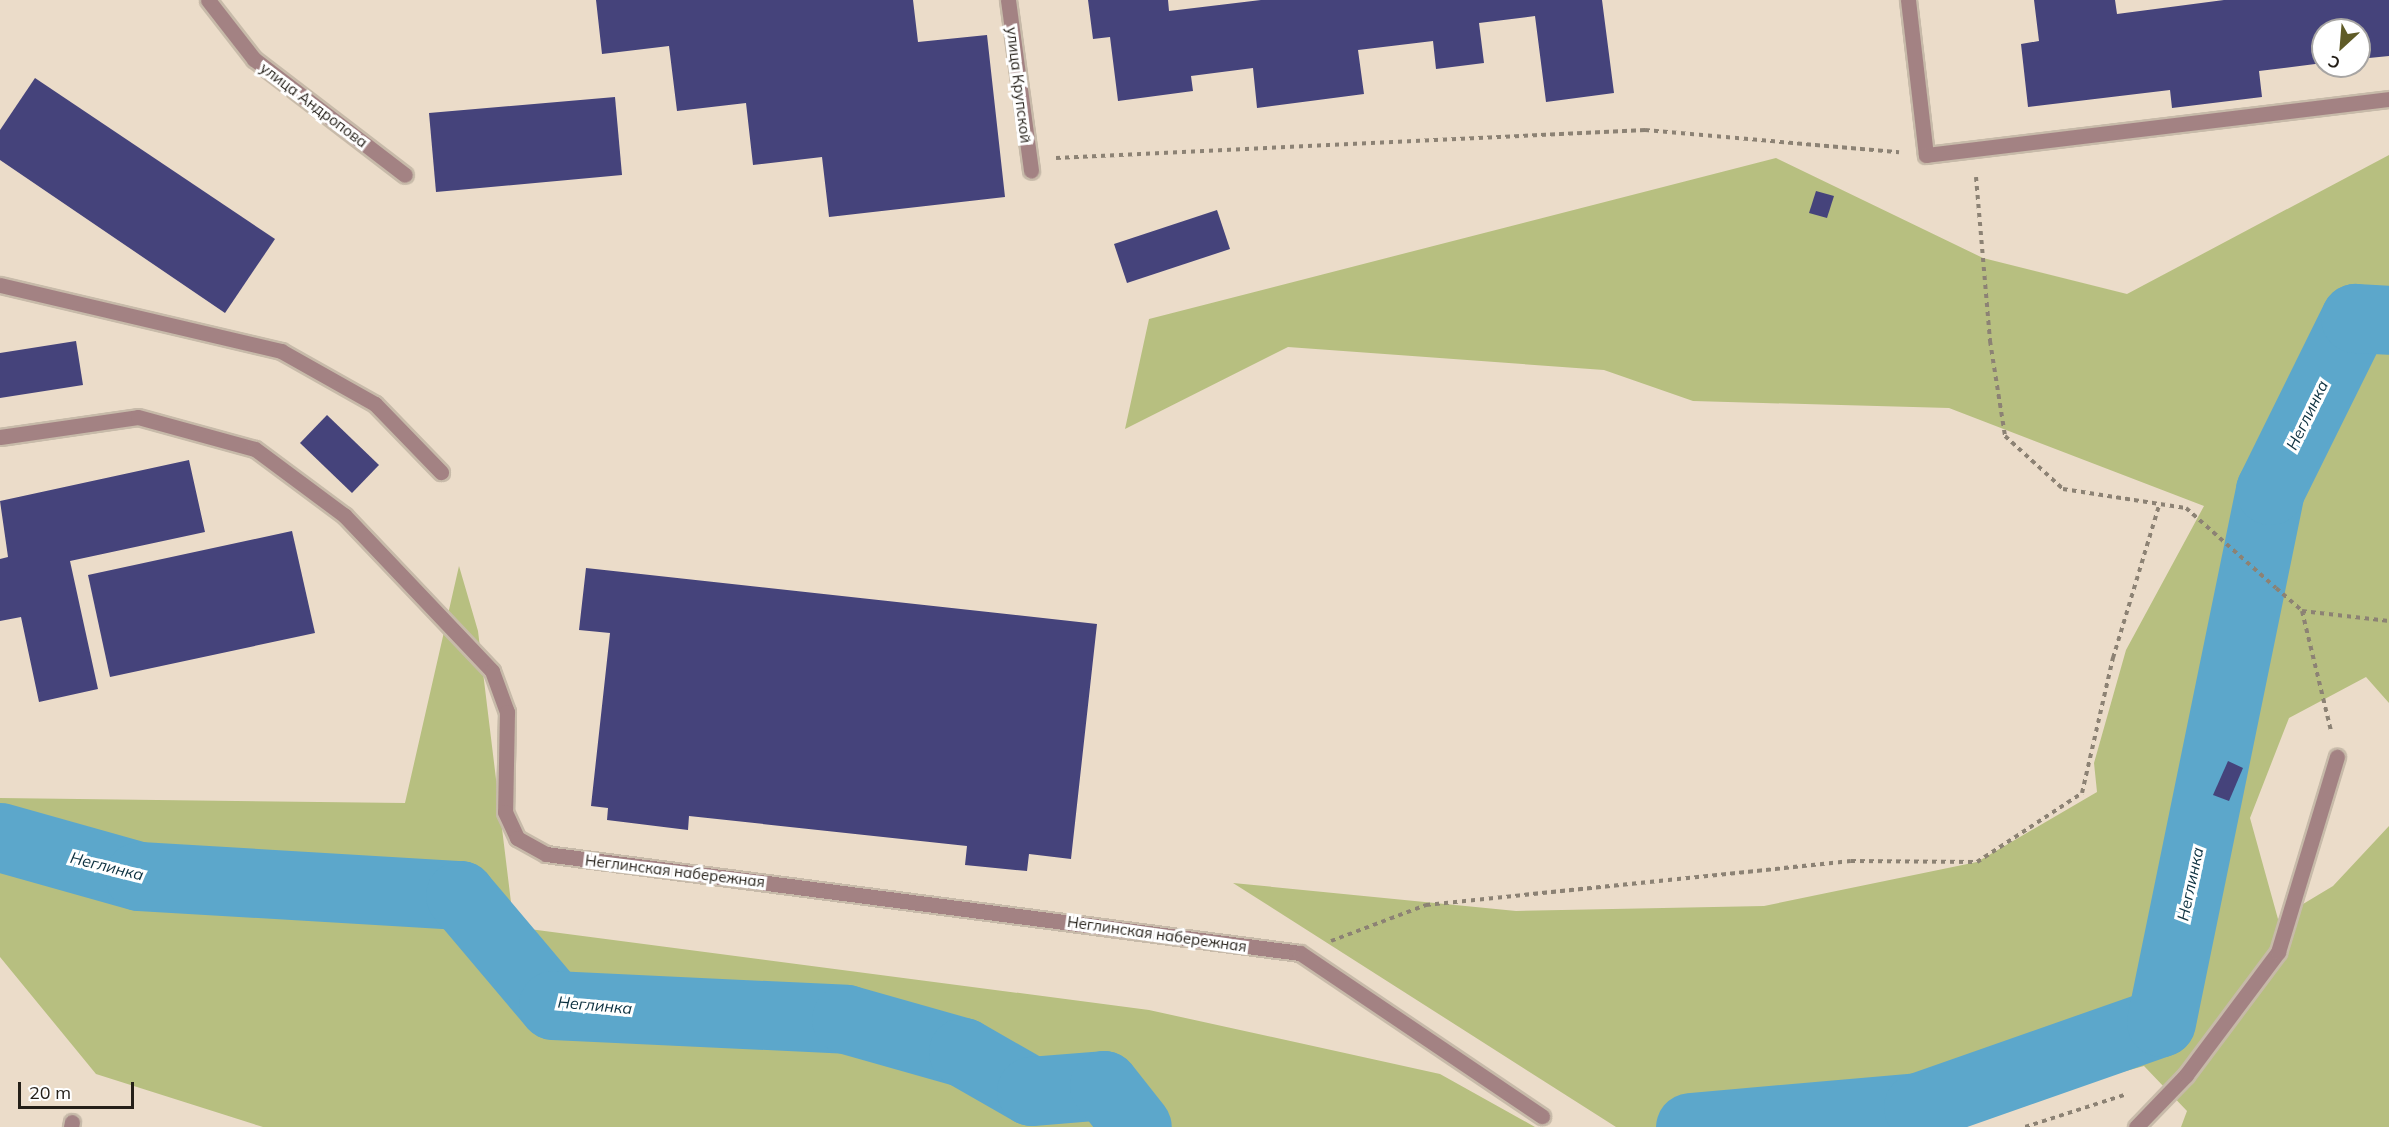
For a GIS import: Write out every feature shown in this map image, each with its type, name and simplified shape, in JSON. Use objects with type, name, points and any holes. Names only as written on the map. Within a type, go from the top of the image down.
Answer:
[{"type":"street","name":"улица Андропова","points":[[208,0],[254,59],[405,175]]},
{"type":"street","name":"улица Крупской","points":[[1008,0],[1030,164]]},
{"type":"street","points":[[1908,0],[1926,155],[2389,99]]},
{"type":"street","points":[[0,285],[281,351],[375,404],[441,472]]},
{"type":"street","name":"Неглинская набережная","points":[[0,437],[138,417],[255,449],[344,515],[492,671],[507,712],[505,812],[517,838],[546,854],[1300,953],[1542,1116]]},
{"type":"street","points":[[2136,1127],[2186,1075],[2278,952],[2337,757]]},
{"type":"path","points":[[1030,164],[1645,130],[1926,155]]},
{"type":"path","points":[[1974,149],[1990,341],[1997,400],[2005,436],[2063,489],[2158,506],[2186,508],[2302,611],[2337,757]]},
{"type":"path","points":[[1300,953],[1426,905],[1851,861],[1977,862],[2082,793],[2113,658],[2158,506]]},
{"type":"path","points":[[2302,611],[2389,621]]},
{"type":"path","points":[[2025,1127],[2132,1092]]},
{"type":"green space","points":[[2389,155],[2389,703],[2366,677],[2289,718],[2250,818],[2278,919],[2333,886],[2389,826],[2389,1127],[2181,1127],[2187,1111],[2144,1066],[1923,1127],[1616,1127],[1233,883],[1516,911],[1764,906],[1977,862],[2097,792],[2094,763],[2126,650],[2204,506],[1949,408],[1693,401],[1604,370],[1288,347],[1125,429],[1149,319],[1776,158],[1983,258],[2127,294]]},
{"type":"green space","points":[[459,566],[478,631],[514,927],[1149,1010],[1440,1074],[1535,1127],[263,1127],[96,1074],[0,957],[0,798],[405,803]]},
{"type":"building","points":[[596,0],[913,0],[918,42],[987,35],[1005,197],[829,217],[822,157],[753,165],[746,103],[677,111],[669,46],[602,54]]},
{"type":"building","points":[[1088,0],[1168,0],[1169,11],[1261,0],[1602,0],[1614,93],[1546,102],[1535,16],[1479,23],[1484,63],[1436,69],[1433,41],[1358,50],[1364,94],[1257,108],[1253,68],[1191,76],[1193,91],[1118,101],[1110,37],[1093,39]]},
{"type":"building","points":[[2034,0],[2115,0],[2117,14],[2224,0],[2389,0],[2389,56],[2371,58],[2371,18],[2311,18],[2311,64],[2259,71],[2262,97],[2172,108],[2170,90],[2028,107],[2021,44],[2039,41]]},
{"type":"building","points":[[35,78],[275,239],[225,313],[0,160],[0,130]]},
{"type":"building","points":[[615,97],[622,175],[436,192],[429,113]]},
{"type":"building","points":[[1816,191],[1834,196],[1827,218],[1809,213]]},
{"type":"building","points":[[1217,210],[1230,249],[1127,283],[1114,244]]},
{"type":"building","points":[[76,341],[83,385],[0,398],[0,353]]},
{"type":"building","points":[[327,415],[379,465],[352,493],[300,443]]},
{"type":"building","points":[[189,460],[205,532],[70,561],[98,689],[39,702],[21,617],[0,621],[0,559],[8,557],[0,501]]},
{"type":"building","points":[[292,531],[315,633],[110,677],[88,575]]},
{"type":"building","points":[[586,568],[1097,624],[1071,859],[1029,854],[1027,871],[965,865],[967,846],[689,816],[688,830],[607,820],[608,808],[591,806],[610,633],[579,630]]},
{"type":"building","points":[[2228,761],[2243,768],[2229,801],[2213,795]]},
{"type":"waterway","name":"Неглинка","points":[[1690,1127],[1918,1107],[2161,1022],[2270,490],[2355,318],[2389,320]]},
{"type":"waterway","name":"Неглинка","points":[[0,837],[139,876],[460,895],[553,1005],[846,1019],[963,1052],[1031,1091],[1104,1085],[1137,1127]]}]
